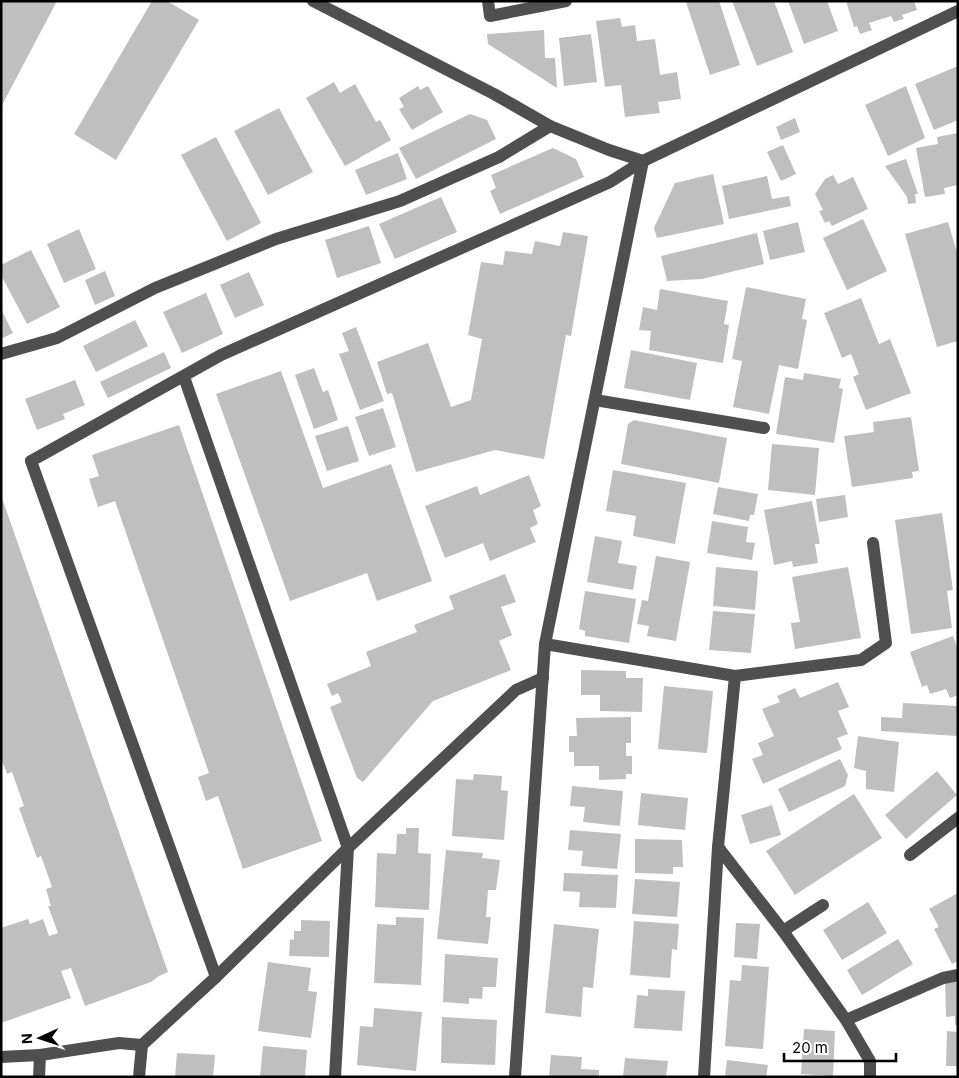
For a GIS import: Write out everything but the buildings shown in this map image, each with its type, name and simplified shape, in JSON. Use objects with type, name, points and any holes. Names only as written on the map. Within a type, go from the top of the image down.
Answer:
[{"type":"street","points":[[313,1],[494,94],[550,126],[609,150],[643,161]]},
{"type":"street","points":[[488,1],[490,16],[566,1]]},
{"type":"street","points":[[216,977],[31,461],[221,355],[610,182],[643,161],[954,8]]},
{"type":"street","points":[[1,354],[57,338],[155,288],[276,240],[400,201],[499,156],[550,126]]},
{"type":"street","points":[[515,1077],[545,644],[643,161]]},
{"type":"street","points":[[184,377],[348,848],[335,1077]]},
{"type":"street","points":[[595,400],[764,428]]},
{"type":"street","points":[[545,644],[735,676],[861,660],[886,643],[873,543]]},
{"type":"street","points":[[704,1077],[718,846],[735,676]]},
{"type":"street","points":[[139,1077],[142,1045],[216,977],[348,848],[516,690],[543,678]]},
{"type":"street","points":[[910,856],[958,818]]},
{"type":"street","points":[[718,846],[783,931],[846,1020],[870,1060],[870,1077]]},
{"type":"street","points":[[783,931],[823,905]]},
{"type":"street","points":[[846,1020],[942,978],[958,975]]},
{"type":"street","points":[[1,1057],[40,1055],[119,1043],[142,1045]]},
{"type":"street","points":[[38,1077],[40,1055]]}]
